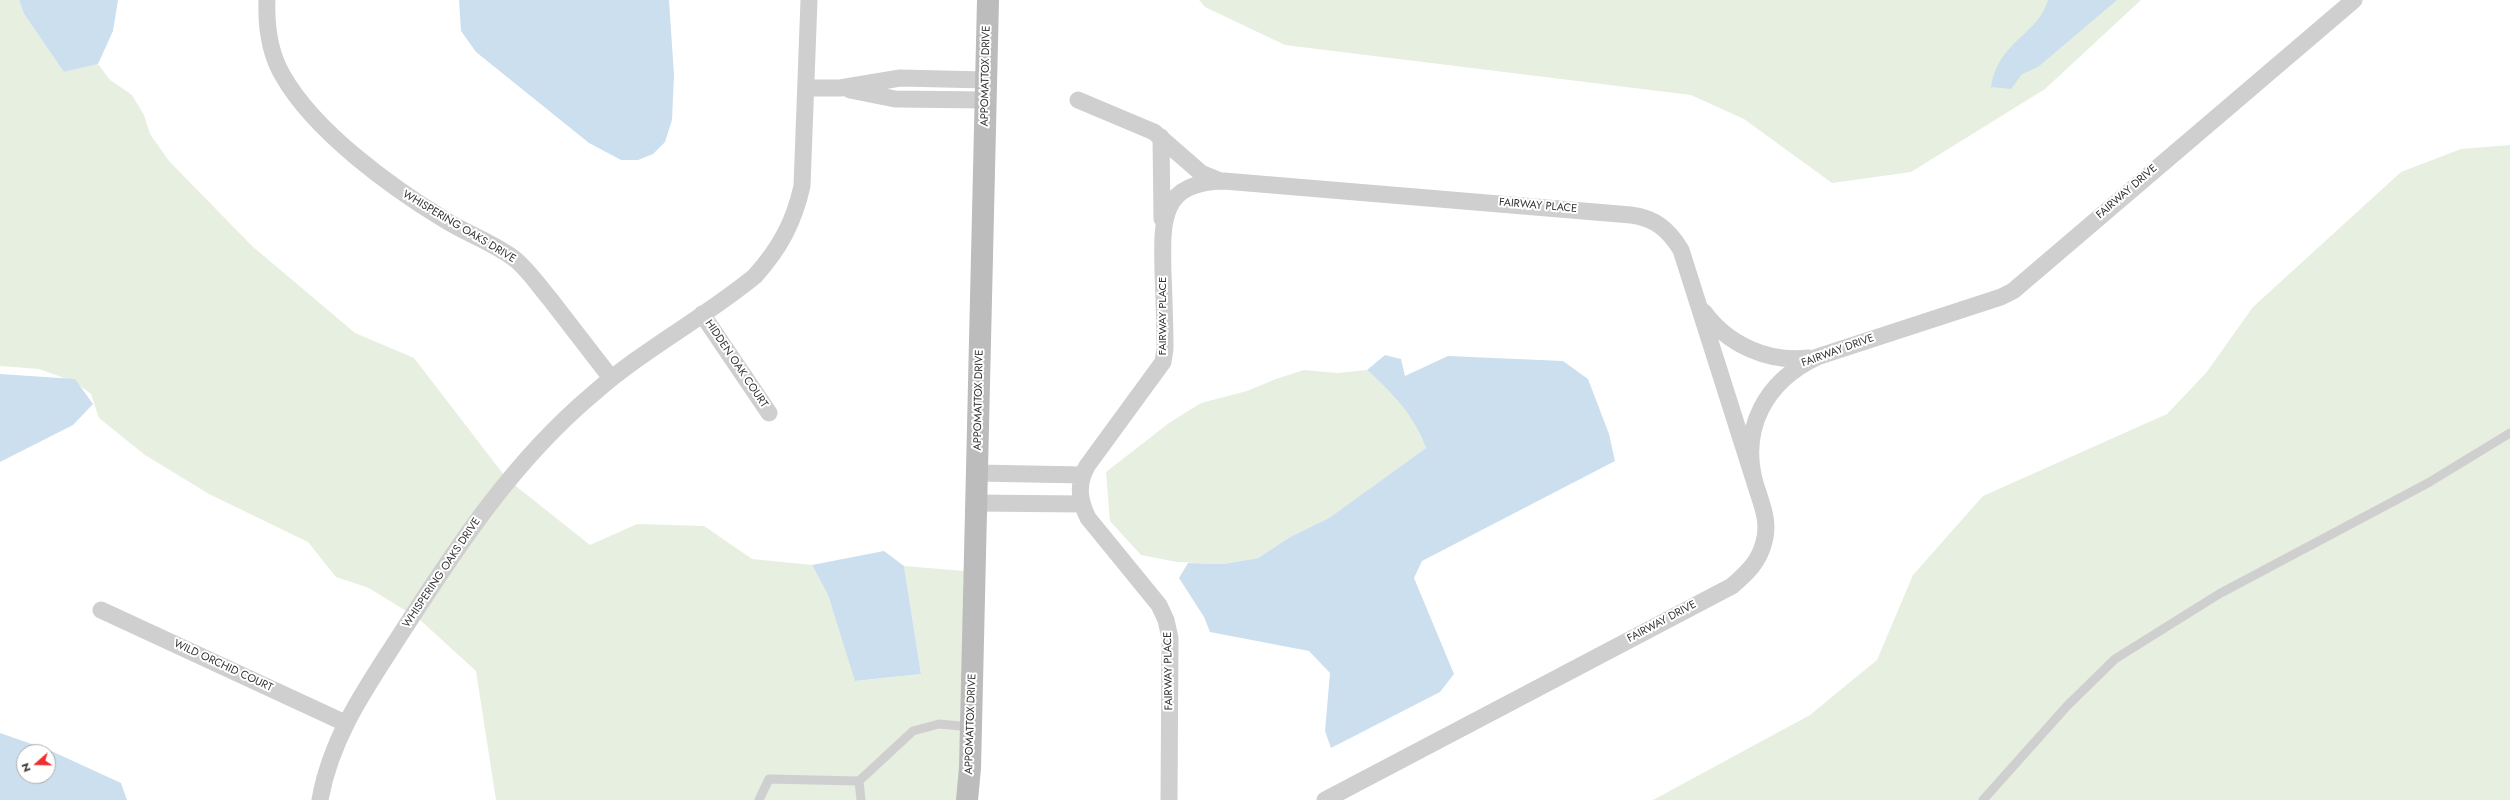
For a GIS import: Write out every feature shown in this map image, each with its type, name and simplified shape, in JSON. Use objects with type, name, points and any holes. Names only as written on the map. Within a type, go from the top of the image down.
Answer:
[{"type":"street","name":"WHISPERING OAKS DRIVE","points":[[267,0],[269,38],[274,57],[282,75],[308,110],[359,158],[399,190],[445,220],[502,251],[523,266],[611,378]]},
{"type":"street","name":"WHISPERING OAKS DRIVE","points":[[320,800],[331,758],[345,723],[456,550],[490,501],[552,431],[611,378],[755,276],[772,257],[786,235],[796,212],[802,186],[807,88],[809,0]]},
{"type":"street","name":"APPOMATTOX DRIVE","points":[[967,800],[971,727],[988,0]]},
{"type":"street","name":"FAIRWAY DRIVE","points":[[1325,800],[1732,586],[1749,571],[1759,557],[1764,541],[1765,510],[1755,483],[1750,451],[1752,433],[1767,398],[1787,374],[1797,366],[1817,357],[2001,297],[2013,291],[2354,0]]},
{"type":"street","points":[[807,88],[840,88],[895,99],[986,90]]},
{"type":"street","points":[[1078,100],[1142,125],[1162,137],[1201,173],[1210,178],[1224,181]]},
{"type":"street","name":"FAIRWAY PLACE","points":[[1162,137],[1162,228],[1165,349],[1162,362],[1082,475],[1080,489],[1082,504],[1088,518],[1159,605],[1166,620],[1170,638],[1170,798]]},
{"type":"street","name":"FAIRWAY PLACE","points":[[1162,228],[1169,206],[1183,192],[1199,183],[1224,181],[1644,217],[1663,228],[1673,237],[1681,250],[1755,483]]},
{"type":"street","points":[[1693,290],[1713,324],[1734,341],[1778,358],[1796,359],[1817,357]]},
{"type":"street","name":"HIDDEN OAK COURT","points":[[702,314],[769,413]]},
{"type":"street","points":[[977,473],[1082,475]]},
{"type":"street","points":[[976,503],[1082,504]]},
{"type":"street","name":"WILD ORCHID COURT","points":[[101,610],[345,723]]},
{"type":"lane","points":[[1983,800],[2067,706],[2115,659],[2219,594],[2428,483],[2510,433]]},
{"type":"lane","points":[[759,800],[769,779],[859,781],[913,731],[939,724],[971,727]]},
{"type":"lane","points":[[859,781],[861,800]]},
{"type":"green space","points":[[0,0],[19,0],[24,14],[64,72],[98,64],[110,80],[132,95],[144,115],[150,134],[169,161],[252,246],[355,333],[414,358],[507,479],[590,545],[637,524],[704,526],[752,559],[812,565],[828,595],[856,681],[921,674],[904,566],[964,571],[960,768],[957,800],[496,800],[476,671],[419,619],[369,588],[336,577],[308,542],[209,494],[145,455],[99,418],[91,394],[75,382],[39,369],[0,366]]},
{"type":"green space","points":[[1199,0],[2141,0],[2045,89],[1911,172],[1832,183],[1744,119],[1691,95],[1285,45],[1205,7]]},
{"type":"green space","points":[[2510,145],[2510,800],[1653,800],[1810,715],[1877,660],[1913,575],[1983,496],[2167,414],[2206,373],[2253,307],[2401,172],[2461,149]]},
{"type":"green space","points":[[1304,370],[1337,373],[1367,370],[1393,394],[1412,416],[1426,448],[1329,518],[1290,537],[1258,558],[1224,564],[1177,562],[1141,555],[1110,521],[1106,472],[1169,423],[1201,403],[1247,391],[1276,379]]},
{"type":"water","points":[[19,0],[118,0],[113,31],[98,64],[64,72],[24,14]]},
{"type":"water","points":[[459,0],[669,0],[674,75],[672,120],[665,142],[653,154],[638,160],[621,160],[589,143],[476,52],[461,31]]},
{"type":"water","points":[[2048,0],[2117,0],[2038,67],[2022,74],[2011,89],[1991,87],[1995,71],[2002,59],[2010,48],[2036,21],[2043,12]]},
{"type":"water","points":[[1385,355],[1401,359],[1405,376],[1448,356],[1563,361],[1588,379],[1609,434],[1615,461],[1422,561],[1414,578],[1454,674],[1440,692],[1331,748],[1325,731],[1330,673],[1309,651],[1210,632],[1204,617],[1179,578],[1188,563],[1224,564],[1258,558],[1290,537],[1329,518],[1426,448],[1415,425],[1402,405],[1367,370]]},
{"type":"water","points":[[0,374],[75,379],[93,404],[73,425],[0,462]]},
{"type":"water","points":[[884,551],[904,566],[921,674],[855,681],[828,595],[812,565]]},
{"type":"water","points":[[0,733],[32,744],[16,744],[16,784],[56,784],[56,753],[121,783],[127,800],[0,800]]}]
